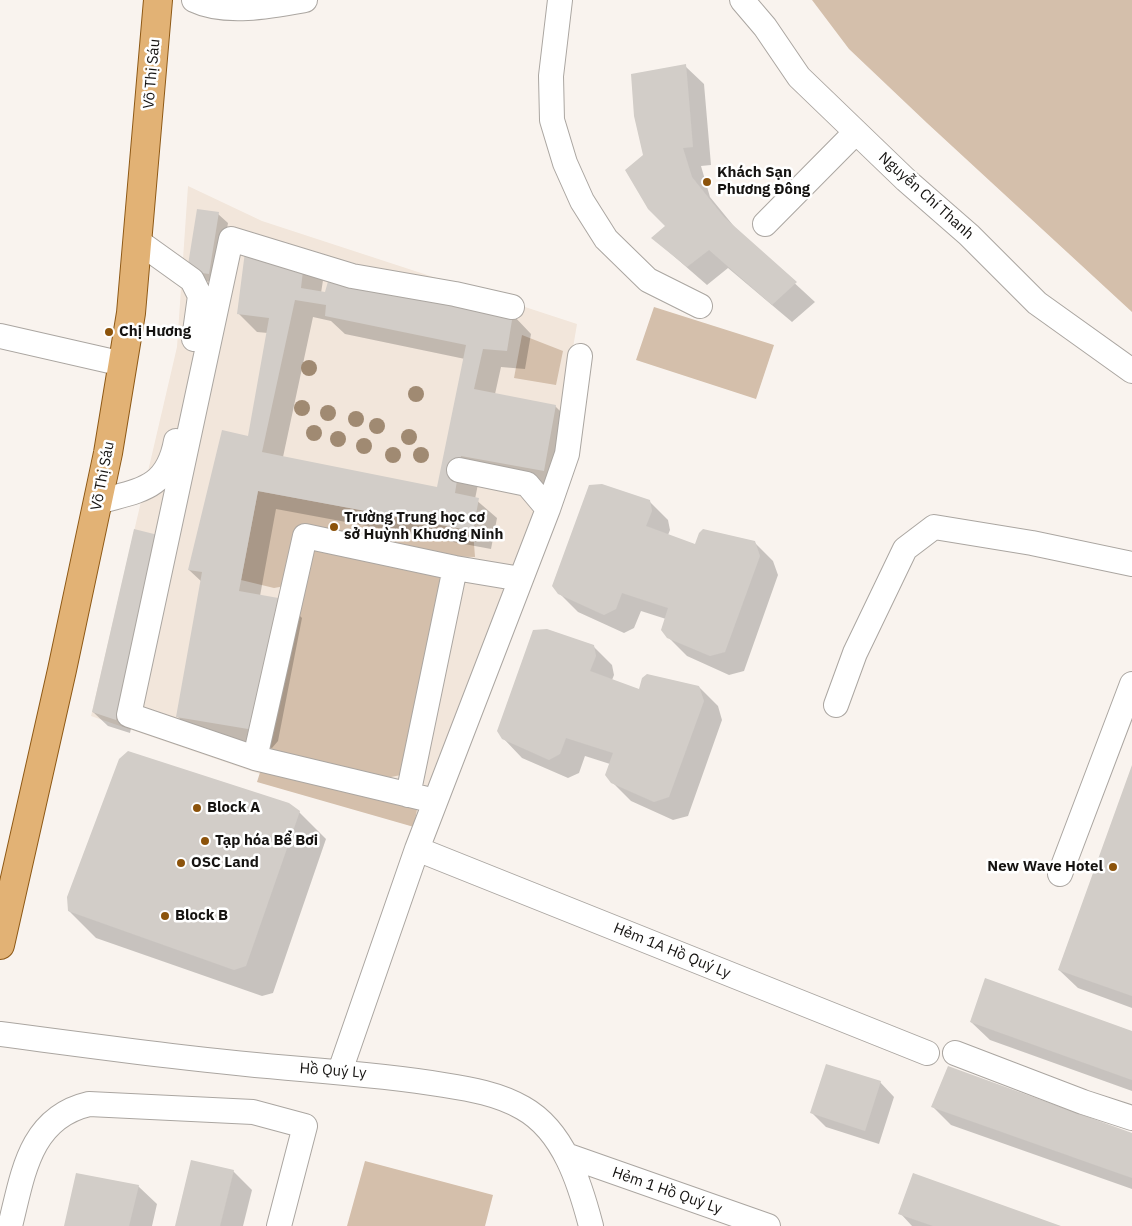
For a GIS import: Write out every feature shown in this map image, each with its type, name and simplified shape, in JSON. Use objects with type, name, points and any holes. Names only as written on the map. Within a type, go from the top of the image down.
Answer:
[{"type":"main road","name":"Võ Thị Sáu","points":[[0,944],[98,502],[123,364],[131,313],[138,242],[158,0]]},
{"type":"street","points":[[194,0],[204,5],[260,8],[305,0]]},
{"type":"street","points":[[560,0],[551,76],[552,120],[566,163],[582,201],[606,238],[648,280],[700,306]]},
{"type":"street","name":"Nguyễn Chí Thanh","points":[[742,0],[765,27],[799,77],[906,180],[969,235],[1037,303],[1132,371]]},
{"type":"street","points":[[766,224],[856,132]]},
{"type":"street","points":[[435,801],[256,755],[129,715],[231,239],[352,276],[455,294],[512,307]]},
{"type":"street","points":[[98,502],[151,487],[166,469],[174,449],[198,316],[200,296],[192,280],[138,242]]},
{"type":"street","points":[[0,336],[123,364]]},
{"type":"street","points":[[340,1071],[417,849],[548,509],[567,454],[580,356]]},
{"type":"street","points":[[459,470],[527,484],[548,509]]},
{"type":"street","points":[[836,704],[855,653],[905,549],[934,526],[1032,543],[1132,564]]},
{"type":"street","points":[[256,755],[305,536],[455,568],[521,579]]},
{"type":"street","points":[[408,795],[455,568]]},
{"type":"street","points":[[1060,874],[1132,684]]},
{"type":"street","name":"Hẻm 1A Hồ Quý Ly","points":[[417,849],[927,1053]]},
{"type":"street","name":"Hồ Quý Ly","points":[[0,1034],[301,1069],[382,1075],[442,1084],[499,1097],[524,1108],[552,1133],[566,1155],[584,1198],[591,1226]]},
{"type":"street","points":[[955,1053],[1083,1102],[1132,1118]]},
{"type":"street","points":[[10,1226],[29,1154],[56,1118],[71,1108],[89,1104],[253,1112],[305,1126],[279,1226]]},
{"type":"street","name":"Hẻm 1 Hồ Quý Ly","points":[[566,1155],[768,1226]]},
{"type":"shaded area","points":[[812,0],[1132,0],[1132,312],[849,49]]},
{"type":"shaded area","name":"Trường Trung học cơ sở Huỳnh Khương Ninh","points":[[188,186],[262,221],[577,324],[550,485],[414,827],[91,716],[177,347]]},
{"type":"shaded area","points":[[654,307],[774,345],[756,399],[636,360]]},
{"type":"shaded area","points":[[522,335],[563,351],[556,385],[514,378]]},
{"type":"shaded area","points":[[258,491],[473,531],[475,557],[437,556],[301,526],[285,586],[274,588],[241,580]]},
{"type":"shaded area","points":[[309,548],[443,576],[401,775],[391,777],[378,776],[274,752],[269,746]]},
{"type":"shaded area","points":[[263,763],[418,803],[414,827],[257,782]]},
{"type":"shaded area","points":[[365,1161],[493,1195],[485,1226],[347,1226]]},
{"type":"building","points":[[686,64],[693,147],[683,148],[692,177],[724,217],[797,282],[772,305],[709,250],[687,267],[651,238],[665,226],[648,209],[625,170],[643,155],[634,116],[631,74]]},
{"type":"building","points":[[197,209],[219,212],[209,274],[187,271]]},
{"type":"building","points":[[246,244],[305,254],[301,288],[325,292],[329,278],[513,314],[507,351],[483,349],[474,389],[556,405],[544,471],[461,456],[455,493],[479,498],[473,531],[258,491],[239,591],[284,599],[254,730],[176,717],[202,572],[188,570],[222,430],[248,436],[269,318],[237,314]],"holes":[[[295,300],[326,305],[325,316],[466,345],[437,487],[262,452]]]},
{"type":"building","points":[[602,484],[650,500],[652,511],[646,526],[695,544],[699,533],[703,529],[755,541],[760,556],[725,652],[710,656],[667,638],[661,630],[668,608],[622,593],[616,609],[604,615],[558,594],[552,586],[589,485]]},
{"type":"building","points":[[134,529],[158,535],[116,720],[92,712]]},
{"type":"building","points":[[547,629],[594,645],[596,656],[590,671],[639,689],[642,678],[647,674],[699,686],[704,701],[669,797],[654,802],[611,783],[605,775],[613,753],[566,738],[560,754],[549,760],[502,739],[497,731],[533,630]]},
{"type":"building","name":"OSC Land","points":[[128,751],[289,803],[300,811],[246,966],[234,970],[68,911],[67,897],[119,759]]},
{"type":"building","name":"New Wave Hotel","points":[[1132,765],[1132,996],[1058,970]]},
{"type":"building","points":[[985,978],[1132,1031],[1132,1080],[970,1022]]},
{"type":"building","points":[[826,1064],[881,1081],[865,1131],[810,1113]]},
{"type":"building","points":[[948,1066],[1132,1133],[1132,1178],[931,1107]]},
{"type":"building","points":[[191,1160],[234,1170],[220,1226],[175,1226]]},
{"type":"building","points":[[76,1173],[139,1185],[129,1226],[64,1226]]},
{"type":"building","points":[[913,1173],[1061,1226],[933,1226],[898,1214]]},
{"type":"place","name":"Khách Sạn Phương Đông","points":[[707,182]]},
{"type":"place","name":"Chị Hương","points":[[109,332]]},
{"type":"place","name":"Trường Trung học cơ sở Huỳnh Khương Ninh","points":[[334,527]]},
{"type":"place","name":"Block A","points":[[197,808]]},
{"type":"place","name":"Tạp hóa Bể Bơi","points":[[205,841]]},
{"type":"place","name":"OSC Land","points":[[181,863]]},
{"type":"place","name":"New Wave Hotel","points":[[1113,867]]},
{"type":"place","name":"Block B","points":[[165,916]]}]
